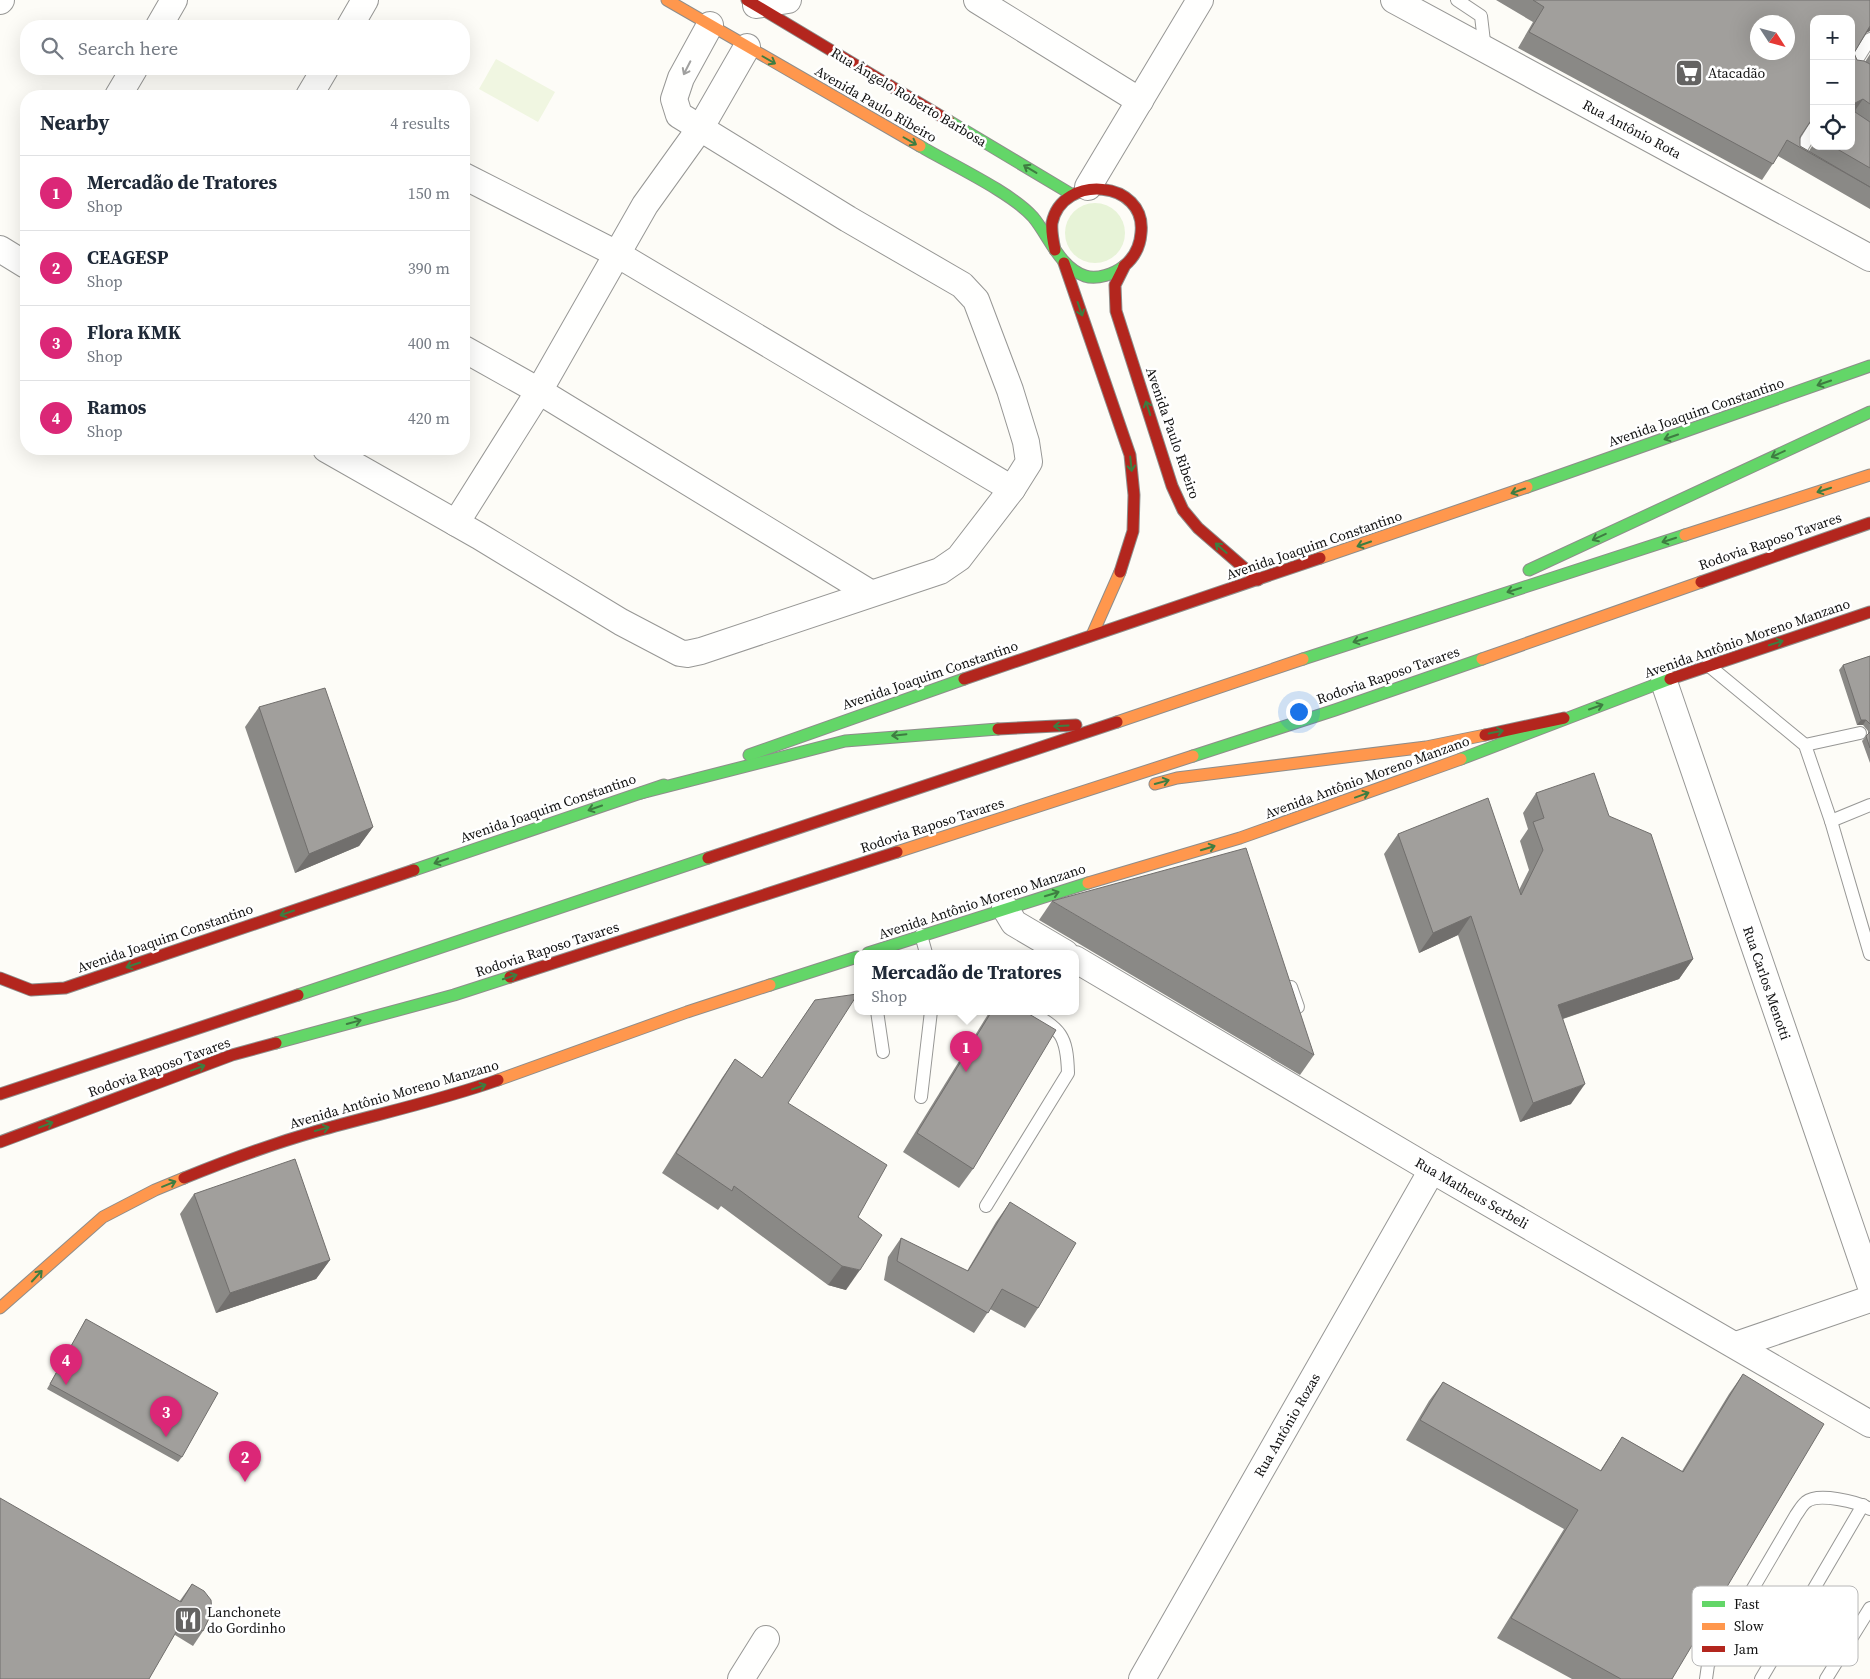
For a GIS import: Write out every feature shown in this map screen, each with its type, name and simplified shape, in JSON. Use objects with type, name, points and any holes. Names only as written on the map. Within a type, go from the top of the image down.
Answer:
[{"type":"main road","name":"Avenida Paulo Ribeiro","points":[[667,0],[1004,195],[1032,216],[1055,250]]},
{"type":"main road","name":"Rua Ângelo Roberto Barbosa","points":[[751,3],[1080,190]]},
{"type":"main road","points":[[1064,263],[1078,272],[1093,277],[1109,275],[1124,267],[1133,258],[1140,242],[1141,224],[1135,208],[1123,195],[1107,187],[1080,190],[1057,209],[1051,229],[1055,250],[1064,263],[1130,455],[1134,495],[1133,531],[1125,561],[1093,633]]},
{"type":"main road","name":"Avenida Paulo Ribeiro","points":[[1124,267],[1115,285],[1116,311],[1172,486],[1183,510],[1198,528],[1258,580]]},
{"type":"main road","name":"Avenida Joaquim Constantino","points":[[0,978],[31,991],[42,992],[65,988],[641,793],[1093,633],[1258,580],[1466,509],[1870,366]]},
{"type":"main road","points":[[1518,575],[1870,412]]},
{"type":"main road","name":"Rodovia Raposo Tavares","points":[[0,1094],[1418,621],[1870,475]]},
{"type":"main road","name":"Rodovia Raposo Tavares","points":[[0,1142],[232,1055],[454,995],[1336,710],[1870,523]]},
{"type":"main road","points":[[1418,621],[1499,583]]},
{"type":"main road","name":"Avenida Antônio Moreno Manzano","points":[[878,950],[1006,908],[1241,843],[1474,755],[1564,718],[1708,665],[1870,612]]},
{"type":"main road","points":[[1139,788],[1177,778],[1426,747],[1564,718]]},
{"type":"main road","points":[[641,793],[844,741],[926,733],[1110,724]]},
{"type":"main road","points":[[895,852],[1102,798]]},
{"type":"main road","name":"Avenida Antônio Moreno Manzano","points":[[0,1308],[23,1290],[51,1262],[103,1217],[164,1186],[238,1156],[316,1130],[464,1092],[687,1012],[854,958]]},
{"type":"street","points":[[162,20],[174,0]]},
{"type":"street","points":[[353,20],[365,0]]},
{"type":"street","points":[[751,3],[788,0]]},
{"type":"street","points":[[977,0],[1140,101]]},
{"type":"street","points":[[1080,190],[1140,101],[1200,0]]},
{"type":"street","name":"Rua Antônio Rota","points":[[1394,0],[1870,258]]},
{"type":"street","points":[[337,455],[456,523],[615,619],[680,653],[687,654],[701,651],[940,571],[955,562],[1012,489],[1028,462],[1029,453],[1010,390],[972,293],[701,127],[678,115],[674,99],[681,78],[710,25]]},
{"type":"street","points":[[456,523],[539,391],[645,205],[701,127],[747,47]]},
{"type":"street","points":[[122,90],[130,75]]},
{"type":"street","points":[[313,90],[321,75]]},
{"type":"street","points":[[470,179],[617,254],[1012,489]]},
{"type":"street","points":[[0,249],[20,259]]},
{"type":"street","points":[[470,352],[539,391],[870,593]]},
{"type":"street","name":"Rua Carlos Menotti","points":[[1664,682],[1870,1284]]},
{"type":"street","points":[[1006,908],[1014,923],[1060,950]]},
{"type":"street","name":"Rua Matheus Serbeli","points":[[1079,961],[1432,1170],[1870,1424]]},
{"type":"street","name":"Rua Antônio Rozas","points":[[1142,1679],[1432,1170]]},
{"type":"street","points":[[1736,1345],[1870,1298]]},
{"type":"street","points":[[740,1679],[766,1639]]},
{"type":"lane","points":[[1457,0],[1481,16],[1485,50]]},
{"type":"lane","points":[[1855,63],[1870,39]]},
{"type":"lane","points":[[1855,70],[1864,74]]},
{"type":"lane","points":[[1810,134],[1796,157],[1812,166]]},
{"type":"lane","points":[[1708,665],[1805,745],[1831,822],[1870,954]]},
{"type":"lane","points":[[1805,745],[1860,733]]},
{"type":"lane","points":[[1831,822],[1870,805]]},
{"type":"lane","points":[[921,935],[925,950]]},
{"type":"lane","points":[[1288,979],[1298,1007]]},
{"type":"lane","points":[[878,1015],[883,1052]]},
{"type":"lane","points":[[921,1097],[931,1015]]},
{"type":"lane","points":[[986,1206],[1068,1072],[1067,1047],[1064,1041],[1056,1028],[1035,1015]]},
{"type":"lane","points":[[1754,1586],[1806,1501],[1820,1496],[1867,1507],[1818,1586]]},
{"type":"lane","points":[[1858,1627],[1870,1608]]},
{"type":"lane","points":[[1706,1679],[1708,1666]]},
{"type":"lane","points":[[1761,1679],[1769,1666]]},
{"type":"lane","points":[[1826,1679],[1834,1666]]},
{"type":"green space","points":[[496,59],[555,92],[538,122],[479,89]]},
{"type":"green space","points":[[1095,203],[1112,208],[1120,216],[1125,233],[1120,250],[1112,258],[1095,263],[1078,258],[1070,250],[1065,233],[1070,216],[1078,208]]},
{"type":"building","name":"Atacadão","points":[[1533,0],[1870,0],[1870,26],[1855,51],[1855,15],[1810,15],[1810,122],[1800,137],[1800,146],[1870,187],[1787,140],[1773,164],[1529,32],[1544,7]]},
{"type":"building","name":"Atacadão","points":[[1855,55],[1857,60],[1870,64],[1870,104],[1863,99],[1855,103]]},
{"type":"building","name":"Atacadão","points":[[1855,112],[1870,122],[1870,168],[1839,150],[1855,150]]},
{"type":"building","points":[[1870,656],[1870,724],[1866,720],[1861,720],[1843,665]]},
{"type":"building","points":[[325,688],[373,827],[309,854],[259,707]]},
{"type":"building","points":[[1870,732],[1870,748],[1866,736]]},
{"type":"building","points":[[1594,773],[1609,816],[1651,834],[1693,959],[1558,1005],[1585,1084],[1533,1103],[1471,916],[1433,933],[1398,834],[1488,798],[1521,895],[1543,850],[1533,822],[1544,818],[1536,793]]},
{"type":"building","points":[[1246,848],[1314,1055],[1052,901]]},
{"type":"building","points":[[854,994],[854,1000],[788,1103],[887,1165],[858,1217],[882,1235],[860,1270],[842,1266],[734,1186],[732,1191],[676,1153],[735,1059],[762,1078],[815,1000]]},
{"type":"building","points":[[990,1015],[1031,1015],[1056,1030],[973,1169],[917,1133]]},
{"type":"building","points":[[295,1159],[330,1260],[230,1293],[194,1194]]},
{"type":"building","points":[[1010,1202],[1076,1243],[1038,1308],[1002,1289],[988,1313],[897,1261],[901,1238],[968,1271]]},
{"type":"building","points":[[86,1319],[218,1393],[182,1457],[50,1384]]},
{"type":"building","points":[[1743,1374],[1824,1424],[1727,1586],[1692,1586],[1692,1645],[1672,1679],[1621,1679],[1511,1618],[1578,1510],[1420,1420],[1443,1382],[1601,1471],[1622,1437],[1683,1472]]},
{"type":"building","points":[[0,1498],[181,1602],[192,1584],[204,1591],[211,1600],[212,1612],[203,1631],[183,1620],[149,1679],[0,1679]]},
{"type":"traffic: fast","points":[[949,121],[1071,194]]},
{"type":"traffic: fast","points":[[920,146],[995,188],[1023,208],[1033,217],[1061,258],[1076,272],[1085,276],[1100,277],[1115,272],[1124,266]]},
{"type":"traffic: fast","points":[[1527,487],[1870,366]]},
{"type":"traffic: fast","points":[[1529,570],[1870,412]]},
{"type":"traffic: fast","points":[[1303,659],[1685,535]]},
{"type":"traffic: fast","points":[[1193,756],[1335,710],[1482,659]]},
{"type":"traffic: fast","points":[[749,755],[964,679]]},
{"type":"traffic: fast","points":[[1461,759],[1670,679]]},
{"type":"traffic: fast","points":[[641,793],[845,741],[998,729]]},
{"type":"traffic: fast","points":[[414,870],[664,785]]},
{"type":"traffic: fast","points":[[298,995],[708,858]]},
{"type":"traffic: fast","points":[[877,950],[1088,883]]},
{"type":"traffic: fast","points":[[770,985],[854,958]]},
{"type":"traffic: fast","points":[[276,1043],[454,995],[510,977]]},
{"type":"traffic: slow","points":[[667,0],[920,146]]},
{"type":"traffic: slow","points":[[1685,535],[1870,475]]},
{"type":"traffic: slow","points":[[1320,558],[1527,487]]},
{"type":"traffic: slow","points":[[1093,633],[1120,572]]},
{"type":"traffic: slow","points":[[1482,659],[1701,582]]},
{"type":"traffic: slow","points":[[1117,722],[1303,659]]},
{"type":"traffic: slow","points":[[1155,784],[1177,778],[1426,747],[1485,735]]},
{"type":"traffic: slow","points":[[897,852],[1193,756]]},
{"type":"traffic: slow","points":[[1088,883],[1240,838],[1461,759]]},
{"type":"traffic: slow","points":[[498,1080],[687,1012],[770,985]]},
{"type":"traffic: slow","points":[[0,1308],[103,1217],[155,1190],[184,1178]]},
{"type":"traffic: jam","points":[[747,0],[949,121]]},
{"type":"traffic: jam","points":[[1055,250],[1052,223],[1059,207],[1071,196],[1086,190],[1103,189],[1118,193],[1131,202],[1139,215],[1141,233],[1139,243],[1134,255],[1124,266]]},
{"type":"traffic: jam","points":[[1064,263],[1130,455],[1134,495],[1133,531],[1120,572]]},
{"type":"traffic: jam","points":[[1124,267],[1115,285],[1116,311],[1172,486],[1183,510],[1198,528],[1258,580]]},
{"type":"traffic: jam","points":[[1701,582],[1870,523]]},
{"type":"traffic: jam","points":[[964,679],[1320,558]]},
{"type":"traffic: jam","points":[[1670,679],[1870,612]]},
{"type":"traffic: jam","points":[[1485,735],[1564,718]]},
{"type":"traffic: jam","points":[[708,858],[1117,722]]},
{"type":"traffic: jam","points":[[998,729],[1076,725]]},
{"type":"traffic: jam","points":[[510,977],[897,852]]},
{"type":"traffic: jam","points":[[0,978],[31,990],[65,988],[414,870]]},
{"type":"traffic: jam","points":[[0,1094],[298,995]]},
{"type":"traffic: jam","points":[[0,1142],[232,1055],[276,1043]]},
{"type":"traffic: jam","points":[[184,1178],[300,1136],[431,1101],[498,1080]]},
{"type":"place","name":"Atacadão","points":[[1689,73]]},
{"type":"place","name":"Mercadão de Tratores","points":[[966,1072]]},
{"type":"place","name":"Ramos","points":[[66,1385]]},
{"type":"place","name":"Flora KMK","points":[[166,1437]]},
{"type":"place","name":"CEAGESP","points":[[245,1482]]},
{"type":"place","name":"Lanchonete do Gordinho","points":[[188,1620]]}]
